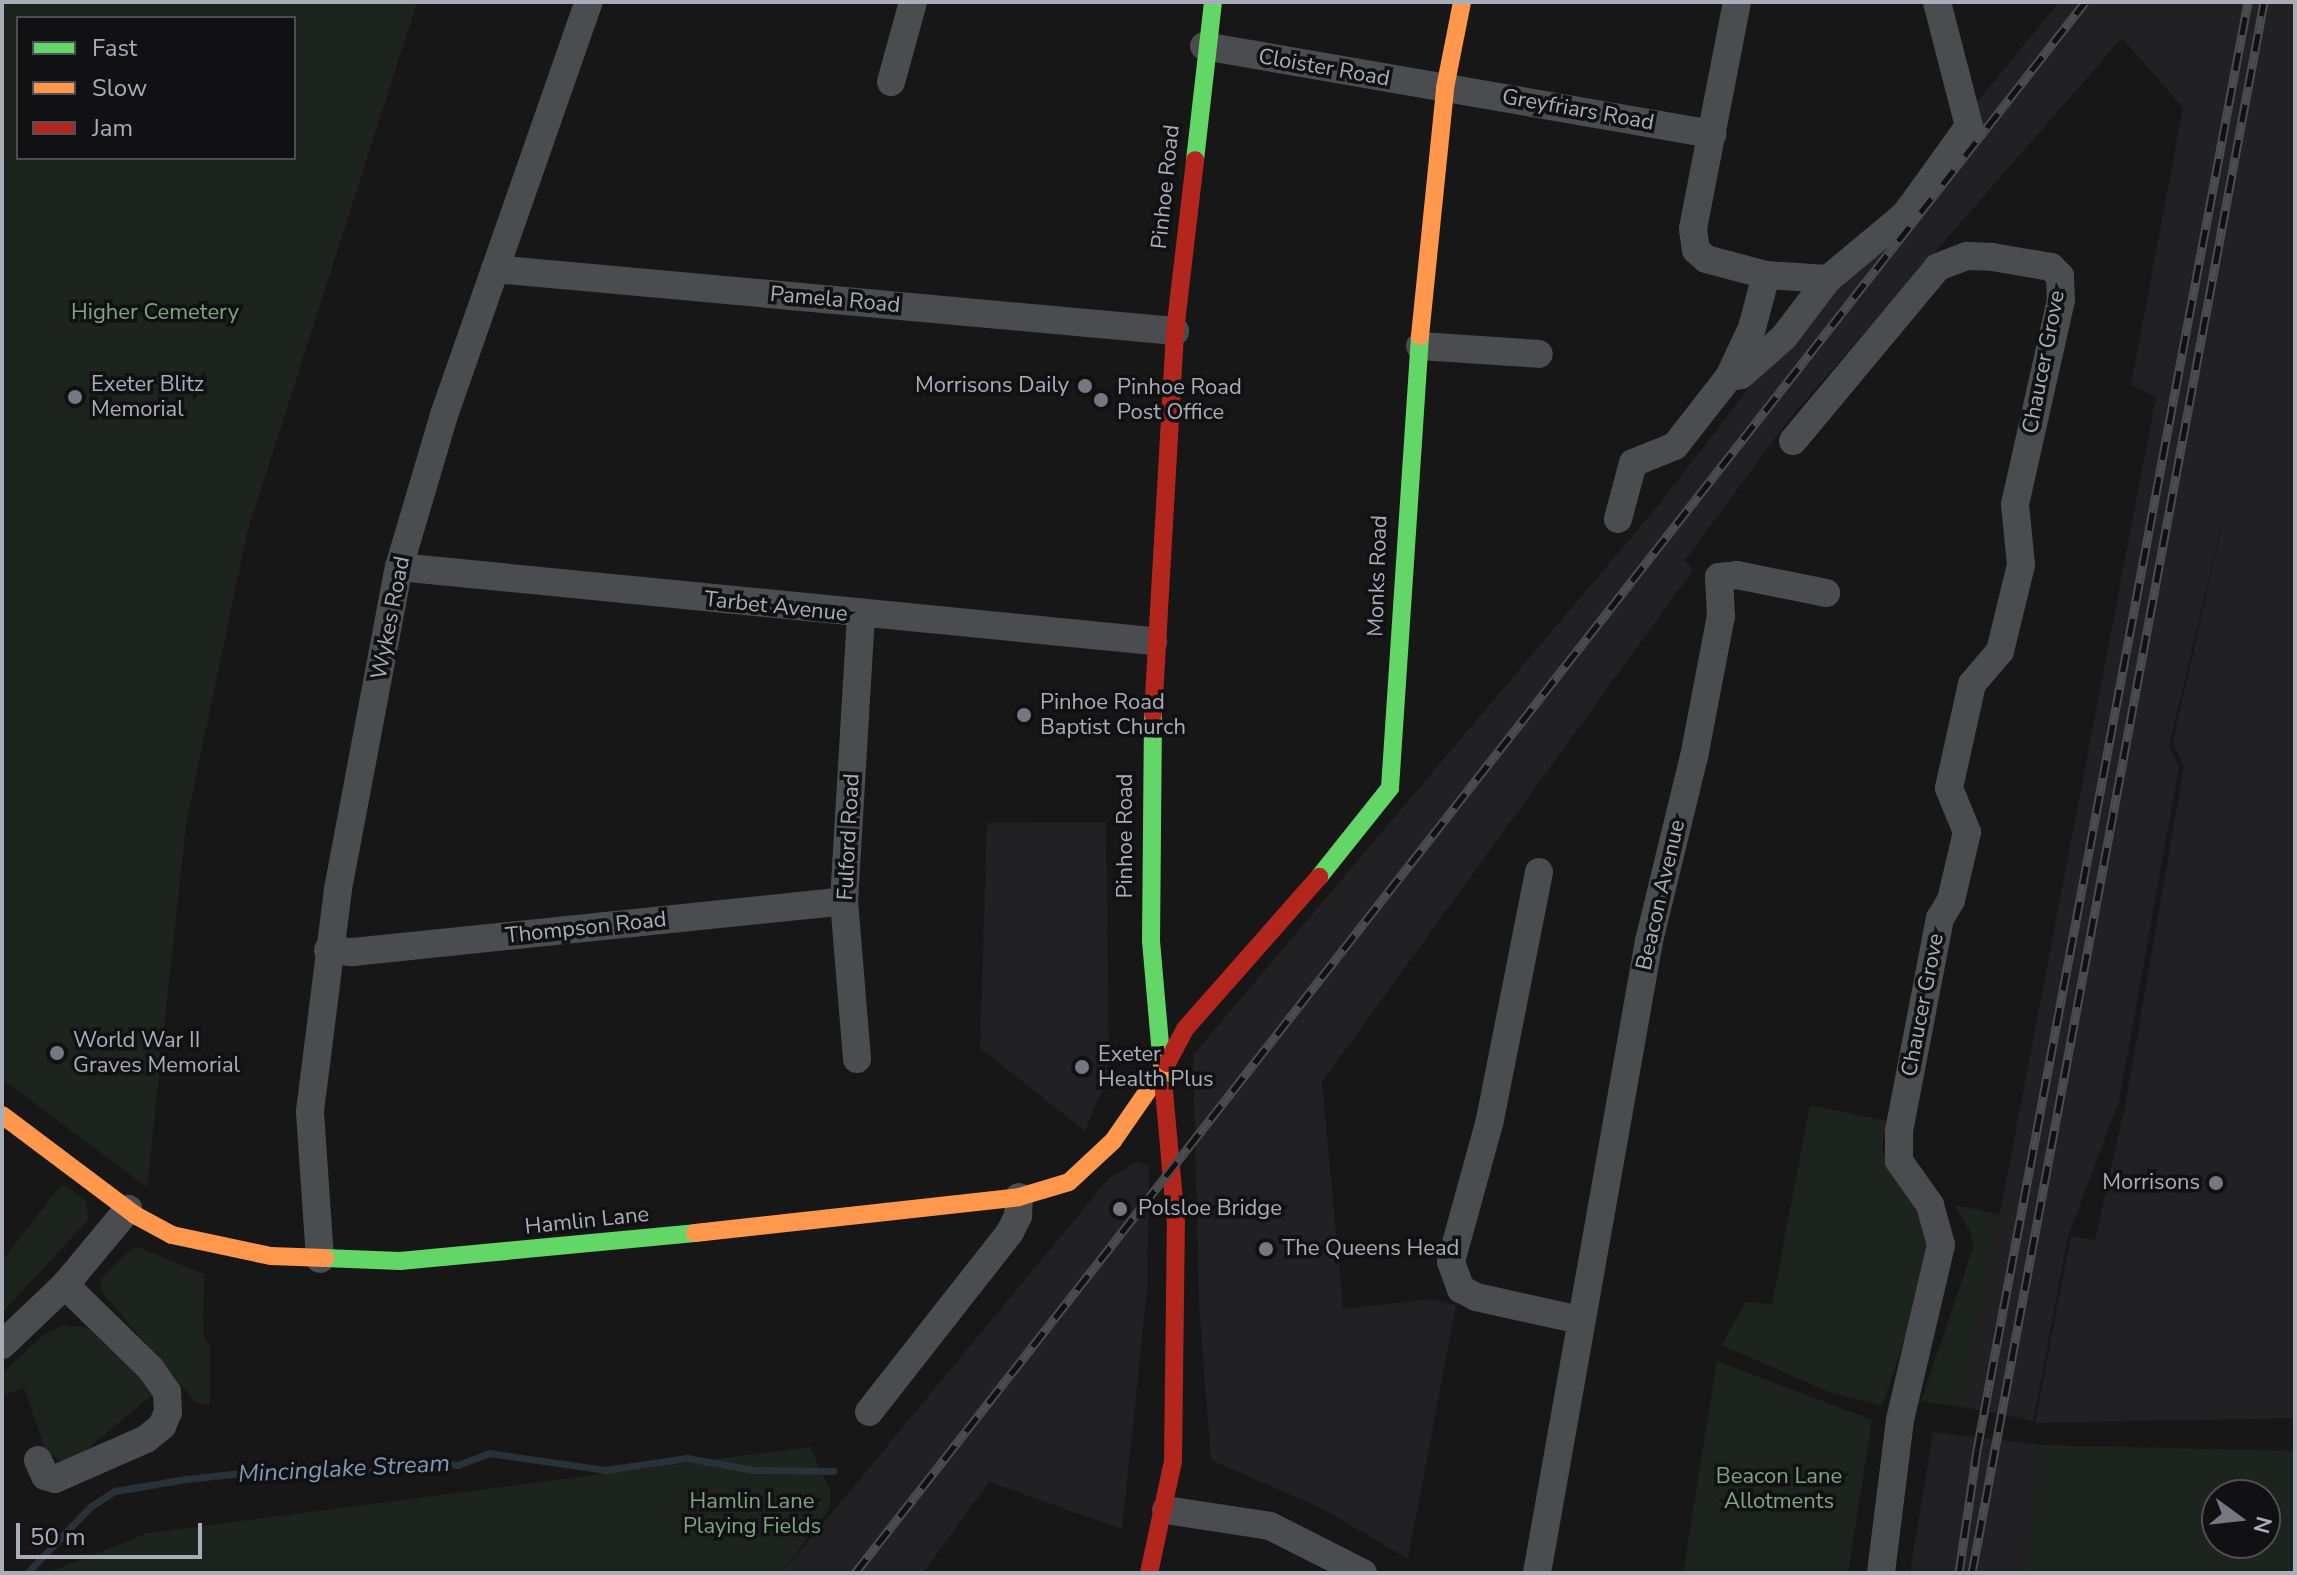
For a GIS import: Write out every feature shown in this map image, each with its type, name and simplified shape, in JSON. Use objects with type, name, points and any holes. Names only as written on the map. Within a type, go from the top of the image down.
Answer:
[{"type":"street","name":"Wykes Road","points":[[320,1259],[310,1111],[328,950],[399,567],[495,269],[589,2]]},
{"type":"street","points":[[891,82],[913,2]]},
{"type":"street","name":"Pinhoe Road","points":[[1149,1573],[1166,1510],[1175,1403],[1176,1223],[1151,941],[1153,641],[1175,331],[1204,46],[1213,2]]},
{"type":"street","name":"Monks Road","points":[[1162,1073],[1185,1029],[1283,922],[1390,788],[1409,446],[1445,88],[1462,2]]},
{"type":"street","points":[[1737,2],[1693,229],[1696,250],[1706,259],[1766,275],[1828,279]]},
{"type":"street","points":[[1729,377],[1741,375],[1784,337],[1828,279],[1906,214],[1969,126],[1937,2]]},
{"type":"street","name":"Cloister Road","points":[[1204,46],[1445,88]]},
{"type":"street","name":"Greyfriars Road","points":[[1445,88],[1712,134]]},
{"type":"street","name":"Chaucer Grove","points":[[1793,441],[1938,267],[1967,256],[2023,260],[2051,267],[2062,287],[2015,504],[2021,565],[2000,651],[1972,684],[1949,788],[1967,832],[1951,900],[1940,918],[1899,1130],[1899,1161],[1930,1205],[1941,1245],[1900,1420],[1881,1573]]},
{"type":"street","name":"Pamela Road","points":[[495,269],[1175,331]]},
{"type":"street","points":[[1618,519],[1633,463],[1675,446],[1729,377],[1752,328],[1766,275]]},
{"type":"street","points":[[1420,346],[1539,354]]},
{"type":"street","name":"Tarbet Avenue","points":[[399,567],[861,616],[1153,641]]},
{"type":"street","name":"Beacon Avenue","points":[[1537,1573],[1649,941],[1694,757],[1721,616],[1719,577],[1737,575],[1826,593]]},
{"type":"street","name":"Fulford Road","points":[[857,1059],[844,901],[861,616]]},
{"type":"street","points":[[1539,872],[1490,1120],[1451,1262],[1461,1289],[1476,1297],[1580,1320]]},
{"type":"street","name":"Thompson Road","points":[[328,950],[353,952],[844,901]]},
{"type":"street","name":"Hamlin Lane","points":[[2,1115],[128,1209],[172,1235],[203,1245],[320,1259],[400,1261],[572,1247],[1019,1197],[1069,1182],[1097,1159],[1162,1073]]},
{"type":"street","points":[[869,1412],[1010,1232],[1018,1216],[1019,1197]]},
{"type":"street","points":[[2,1345],[65,1285],[128,1209]]},
{"type":"street","points":[[38,1460],[45,1476],[55,1479],[146,1439],[162,1426],[168,1412],[167,1392],[150,1368],[65,1285]]},
{"type":"street","points":[[1166,1510],[1270,1526],[1363,1573]]},
{"type":"shaded area","points":[[2059,2],[2295,2],[2295,1418],[2035,1423],[2071,1236],[2095,1240],[2126,1101],[2184,767],[2173,742],[2230,489],[2169,746],[2179,767],[2119,1101],[2068,1237],[2033,1421],[1963,1407],[2156,397],[2131,385],[2183,108],[2122,38],[1790,418],[1685,560],[1693,570],[1322,1082],[1343,1309],[1431,1299],[1456,1305],[1408,1559],[1323,1509],[1211,1460],[1199,1305],[1193,1055],[1657,507],[1850,257]]},
{"type":"shaded area","points":[[1106,822],[1109,1074],[1085,1131],[980,1048],[987,823]]},
{"type":"shaded area","points":[[1137,1162],[1149,1165],[1147,1291],[1122,1529],[989,1482],[923,1573],[782,1573],[1109,1178]]},
{"type":"shaded area","points":[[1933,1432],[2042,1445],[2026,1573],[1910,1573]]},
{"type":"green space","name":"Higher Cemetery","points":[[2,2],[417,2],[247,533],[186,824],[147,1187],[2,1079]]},
{"type":"green space","points":[[1810,1105],[1886,1121],[1882,1148],[1890,1170],[1931,1234],[1931,1262],[1882,1406],[1831,1393],[1722,1345],[1745,1302],[1772,1304]]},
{"type":"green space","points":[[62,1184],[86,1200],[88,1220],[2,1313],[2,1261]]},
{"type":"green space","points":[[1954,1205],[2001,1215],[1963,1407],[1921,1401],[1973,1248],[1971,1233]]},
{"type":"green space","points":[[135,1246],[204,1274],[203,1336],[210,1346],[210,1405],[197,1404],[102,1292],[100,1279]]},
{"type":"green space","points":[[64,1325],[88,1328],[156,1392],[75,1459],[61,1461],[45,1449],[24,1388],[2,1395],[2,1374],[43,1335]]},
{"type":"green space","name":"Beacon Lane Allotments","points":[[1717,1361],[1872,1420],[1848,1573],[1683,1573]]},
{"type":"green space","points":[[2042,1445],[2295,1451],[2295,1573],[2026,1573]]},
{"type":"green space","name":"Hamlin Lane Playing Fields","points":[[810,1447],[830,1490],[830,1508],[782,1573],[47,1573],[148,1533]]},
{"type":"waterway","name":"Mincinglake Stream","points":[[27,1573],[90,1507],[115,1491],[186,1479],[297,1467],[371,1471],[418,1462],[458,1465],[489,1453],[605,1470],[687,1458],[754,1470],[833,1471]]},
{"type":"railway","points":[[855,1573],[2085,2]]},
{"type":"railway","points":[[1959,1573],[1977,1450],[2248,2]]},
{"type":"railway","points":[[1972,1573],[2264,2]]},
{"type":"traffic: fast","points":[[1195,160],[1213,2]]},
{"type":"traffic: fast","points":[[1319,877],[1390,788],[1420,336]]},
{"type":"traffic: fast","points":[[1153,714],[1151,941],[1164,1090]]},
{"type":"traffic: fast","points":[[325,1258],[400,1261],[695,1233]]},
{"type":"traffic: slow","points":[[1420,336],[1445,88],[1462,2]]},
{"type":"traffic: slow","points":[[695,1233],[1019,1197],[1069,1182],[1113,1141],[1167,1063]]},
{"type":"traffic: slow","points":[[2,1115],[135,1215],[172,1235],[271,1256],[325,1258]]},
{"type":"traffic: jam","points":[[1153,714],[1175,331],[1195,160]]},
{"type":"traffic: jam","points":[[1167,1063],[1185,1029],[1319,877]]},
{"type":"traffic: jam","points":[[1149,1573],[1173,1461],[1176,1223],[1164,1090]]},
{"type":"place","name":"Morrisons Daily","points":[[1085,386]]},
{"type":"place","name":"Exeter Blitz Memorial","points":[[75,397]]},
{"type":"place","name":"Pinhoe Road Post Office","points":[[1101,400]]},
{"type":"place","name":"Pinhoe Road Baptist Church","points":[[1024,715]]},
{"type":"place","name":"World War II Graves Memorial","points":[[57,1053]]},
{"type":"place","name":"Exeter Health Plus","points":[[1082,1067]]},
{"type":"place","name":"Morrisons","points":[[2216,1183]]},
{"type":"place","name":"Polsloe Bridge","points":[[1120,1209]]},
{"type":"place","name":"The Queens Head","points":[[1266,1249]]}]
